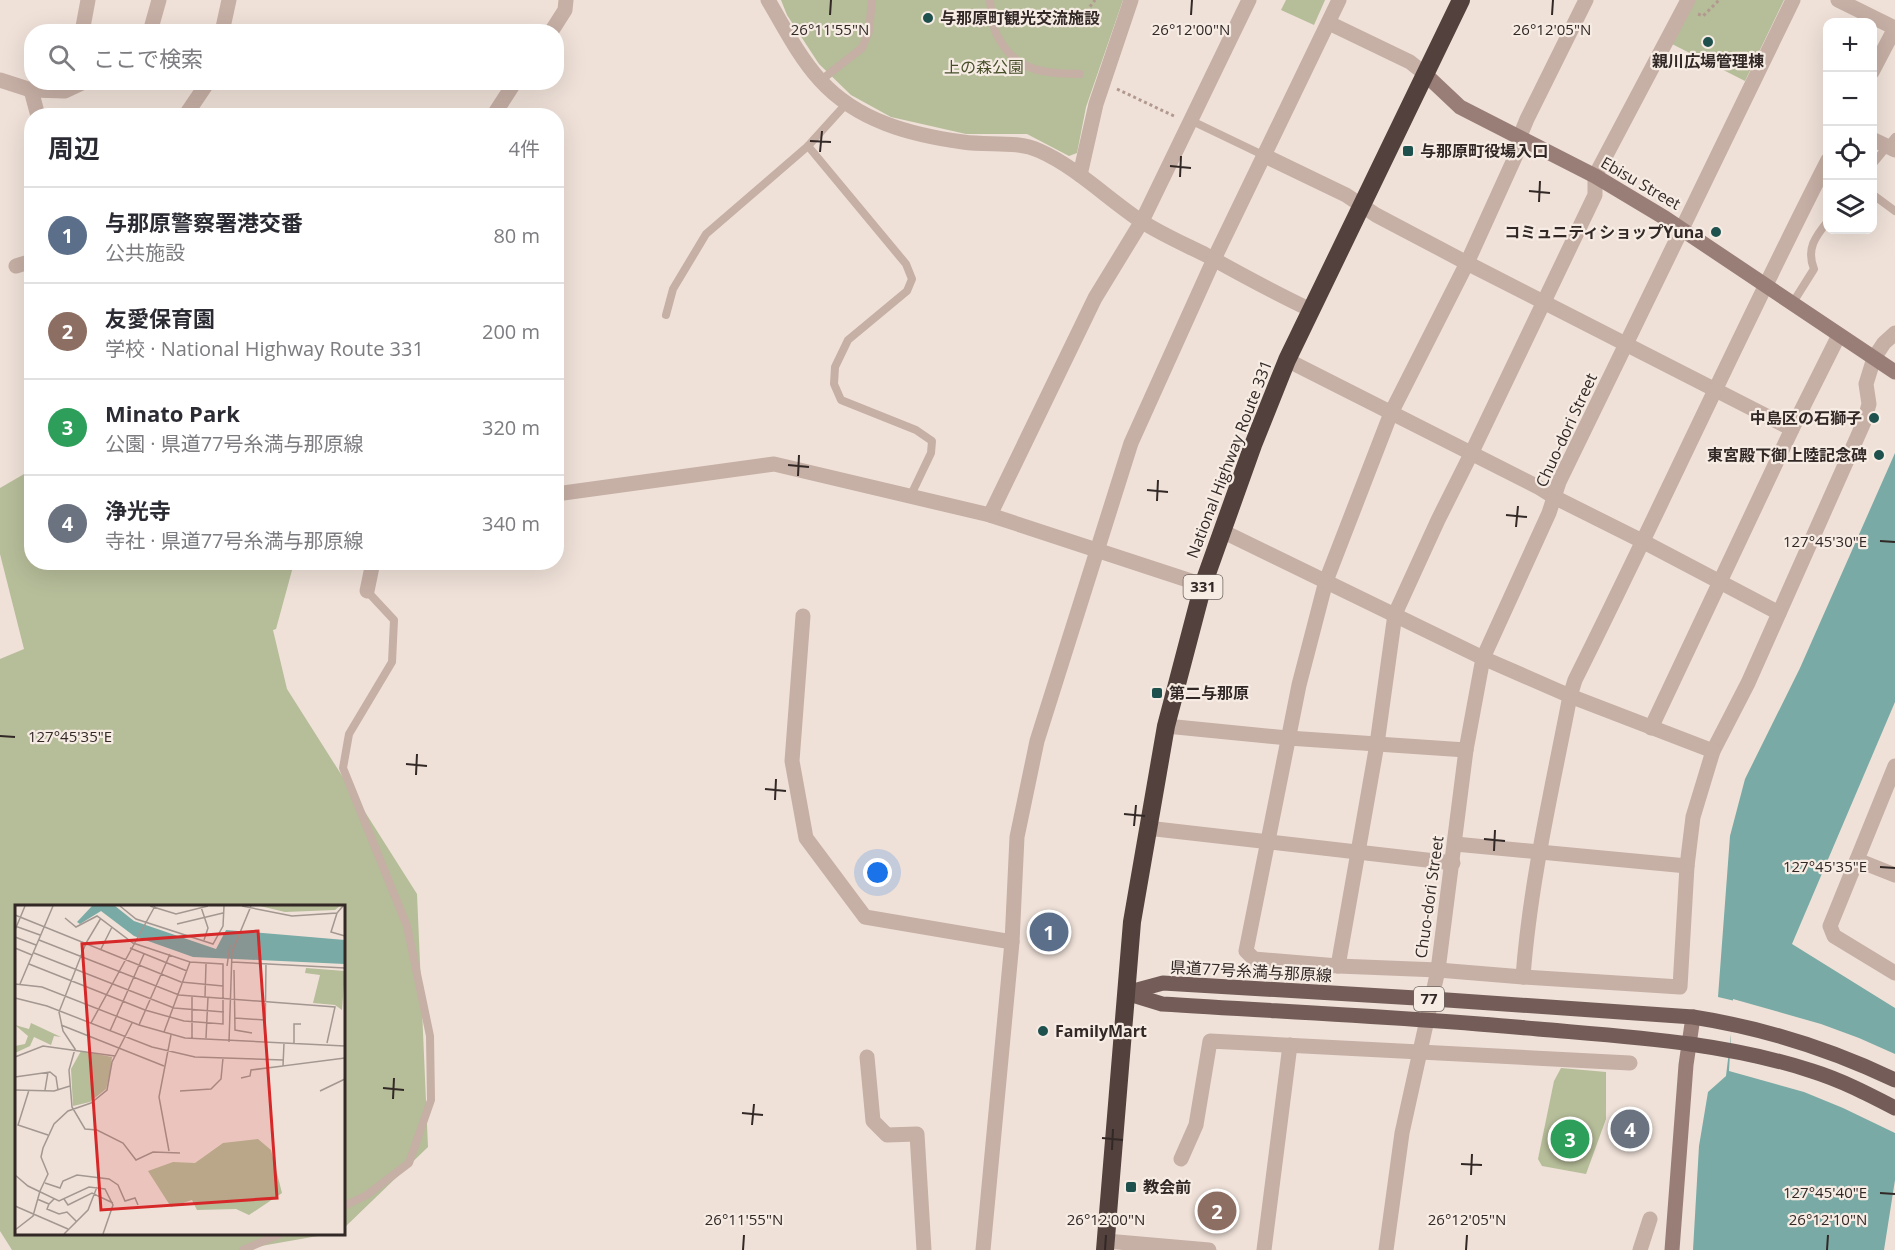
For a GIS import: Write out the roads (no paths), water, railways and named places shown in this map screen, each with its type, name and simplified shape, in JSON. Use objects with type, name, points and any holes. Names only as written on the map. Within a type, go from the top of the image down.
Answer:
[{"type":"highway","name":"National Highway Route 331","points":[[1106,1246],[1132,922],[1166,726],[1203,585],[1253,445],[1287,360],[1461,0]]},
{"type":"main road","name":"県道77号糸満与那原線","points":[[1126,993],[1163,983],[1693,1017],[1732,1023],[1802,1041],[1895,1080]]},
{"type":"main road","name":"77","points":[[1126,993],[1161,1004],[1427,1020],[1689,1043],[1763,1057],[1813,1071],[1895,1108]]},
{"type":"street","points":[[84,24],[88,0]]},
{"type":"street","points":[[152,24],[159,0]]},
{"type":"street","points":[[224,24],[229,0]]},
{"type":"street","points":[[556,24],[566,10],[566,0]]},
{"type":"street","points":[[768,0],[820,81],[846,104],[889,126],[916,134],[978,144],[1023,146],[1040,151],[1080,175],[1142,221],[1311,310]]},
{"type":"street","points":[[1080,175],[1096,104],[1131,0]]},
{"type":"street","points":[[990,515],[1095,298],[1142,221],[1249,0]]},
{"type":"street","points":[[983,1250],[1012,942],[1017,837],[1037,741],[1131,443],[1214,259],[1340,0]]},
{"type":"street","points":[[1586,0],[1520,136],[1516,155],[1467,263],[1391,413],[1326,581],[1299,685],[1246,951],[1254,959],[1338,966],[1438,970],[1680,987],[1687,866],[1693,818],[1713,751],[1748,683],[1864,422],[1869,404],[1866,384],[1874,358],[1884,343],[1895,333]]},
{"type":"street","name":"Chuo-dori Street","points":[[1386,1250],[1402,1133],[1438,970],[1467,750],[1483,658],[1549,513],[1559,482],[1793,0]]},
{"type":"street","points":[[1838,0],[1895,28],[1877,62]]},
{"type":"street","points":[[1338,966],[1377,744],[1395,614],[1595,195],[1595,176],[1686,4]]},
{"type":"street","points":[[1329,23],[1410,62],[1425,74]]},
{"type":"street","name":"Ebisu Street","points":[[1425,74],[1460,107],[1595,176],[1682,228],[1892,370]]},
{"type":"street","points":[[0,80],[24,85]]},
{"type":"street","points":[[38,90],[38,108]]},
{"type":"street","points":[[190,108],[203,90]]},
{"type":"street","points":[[498,108],[510,90]]},
{"type":"street","points":[[1877,140],[1892,144]]},
{"type":"street","points":[[1265,156],[1346,195],[1360,206],[1467,263],[1792,429]]},
{"type":"street","points":[[1523,977],[1540,851],[1575,680],[1644,542],[1714,390],[1823,168]]},
{"type":"street","points":[[16,266],[24,264]]},
{"type":"street","points":[[1651,728],[1792,429],[1839,335]]},
{"type":"street","points":[[1287,360],[1538,487],[1779,613]]},
{"type":"street","points":[[564,493],[774,464],[990,515],[1203,585]]},
{"type":"street","points":[[1222,531],[1483,658],[1570,696],[1713,751]]},
{"type":"street","points":[[366,591],[371,570]]},
{"type":"street","points":[[803,616],[792,761],[806,838],[865,917],[1012,942]]},
{"type":"street","points":[[1166,726],[1288,738],[1467,750]]},
{"type":"street","points":[[1895,766],[1892,784],[1830,926],[1834,936],[1895,972]]},
{"type":"street","points":[[1147,828],[1453,863]]},
{"type":"street","points":[[1455,844],[1687,866]]},
{"type":"street","points":[[1857,860],[1895,875]]},
{"type":"street","points":[[1672,1250],[1693,1017]]},
{"type":"street","points":[[1181,1159],[1196,1125],[1210,1041],[1630,1063]]},
{"type":"street","points":[[1264,1250],[1290,1045]]},
{"type":"street","points":[[867,1057],[873,1121],[887,1135],[917,1134],[924,1250]]},
{"type":"street","points":[[1640,1250],[1650,1220]]},
{"type":"street","points":[[1106,1246],[1209,1250]]},
{"type":"lane","points":[[820,81],[861,48],[870,31],[872,0]]},
{"type":"lane","points":[[990,0],[995,32],[1006,50],[1016,60],[1030,68],[1047,73],[1080,74]]},
{"type":"lane","points":[[666,315],[673,290],[706,234],[808,146],[846,104]]},
{"type":"lane","points":[[1190,121],[1265,156]]},
{"type":"lane","points":[[1877,160],[1892,144]]},
{"type":"lane","points":[[808,146],[906,264],[912,279],[907,291],[848,340],[835,367],[834,384],[841,399],[916,430],[932,441],[931,453],[910,496]]},
{"type":"lane","points":[[1877,198],[1895,211]]},
{"type":"lane","points":[[1792,304],[1814,269],[1810,259],[1814,238],[1823,226]]},
{"type":"lane","points":[[345,1206],[367,1195],[409,1163],[430,1100],[430,1036],[407,926],[344,768],[349,734],[392,662],[394,620],[366,591]]},
{"type":"lane","points":[[243,1250],[276,1235]]},
{"type":"water","points":[[1895,453],[1895,702],[1792,944],[1895,1008],[1895,1180],[1884,1250],[1693,1250],[1699,1146],[1708,1092],[1726,1076],[1735,1001],[1718,997],[1730,836],[1745,779],[1800,668]]},
{"type":"place","name":"与那原町観光交流施設","points":[[928,18]]},
{"type":"place","name":"親川広場管理棟","points":[[1708,42]]},
{"type":"place","name":"与那原町役場入口","points":[[1408,151]]},
{"type":"place","name":"コミュニティショップYuna","points":[[1716,232]]},
{"type":"place","name":"中島区の石獅子","points":[[1874,418]]},
{"type":"place","name":"東宮殿下御上陸記念碑","points":[[1879,455]]},
{"type":"place","name":"第二与那原","points":[[1157,693]]},
{"type":"place","name":"与那原警察署港交番","points":[[1049,932]]},
{"type":"place","name":"FamilyMart","points":[[1043,1031]]},
{"type":"place","name":"浄光寺","points":[[1630,1129]]},
{"type":"place","name":"Minato Park","points":[[1570,1139]]},
{"type":"place","name":"教会前","points":[[1131,1187]]},
{"type":"place","name":"友愛保育園","points":[[1217,1211]]},
{"type":"park label","name":"上の森公園","points":[[984,67]]}]
